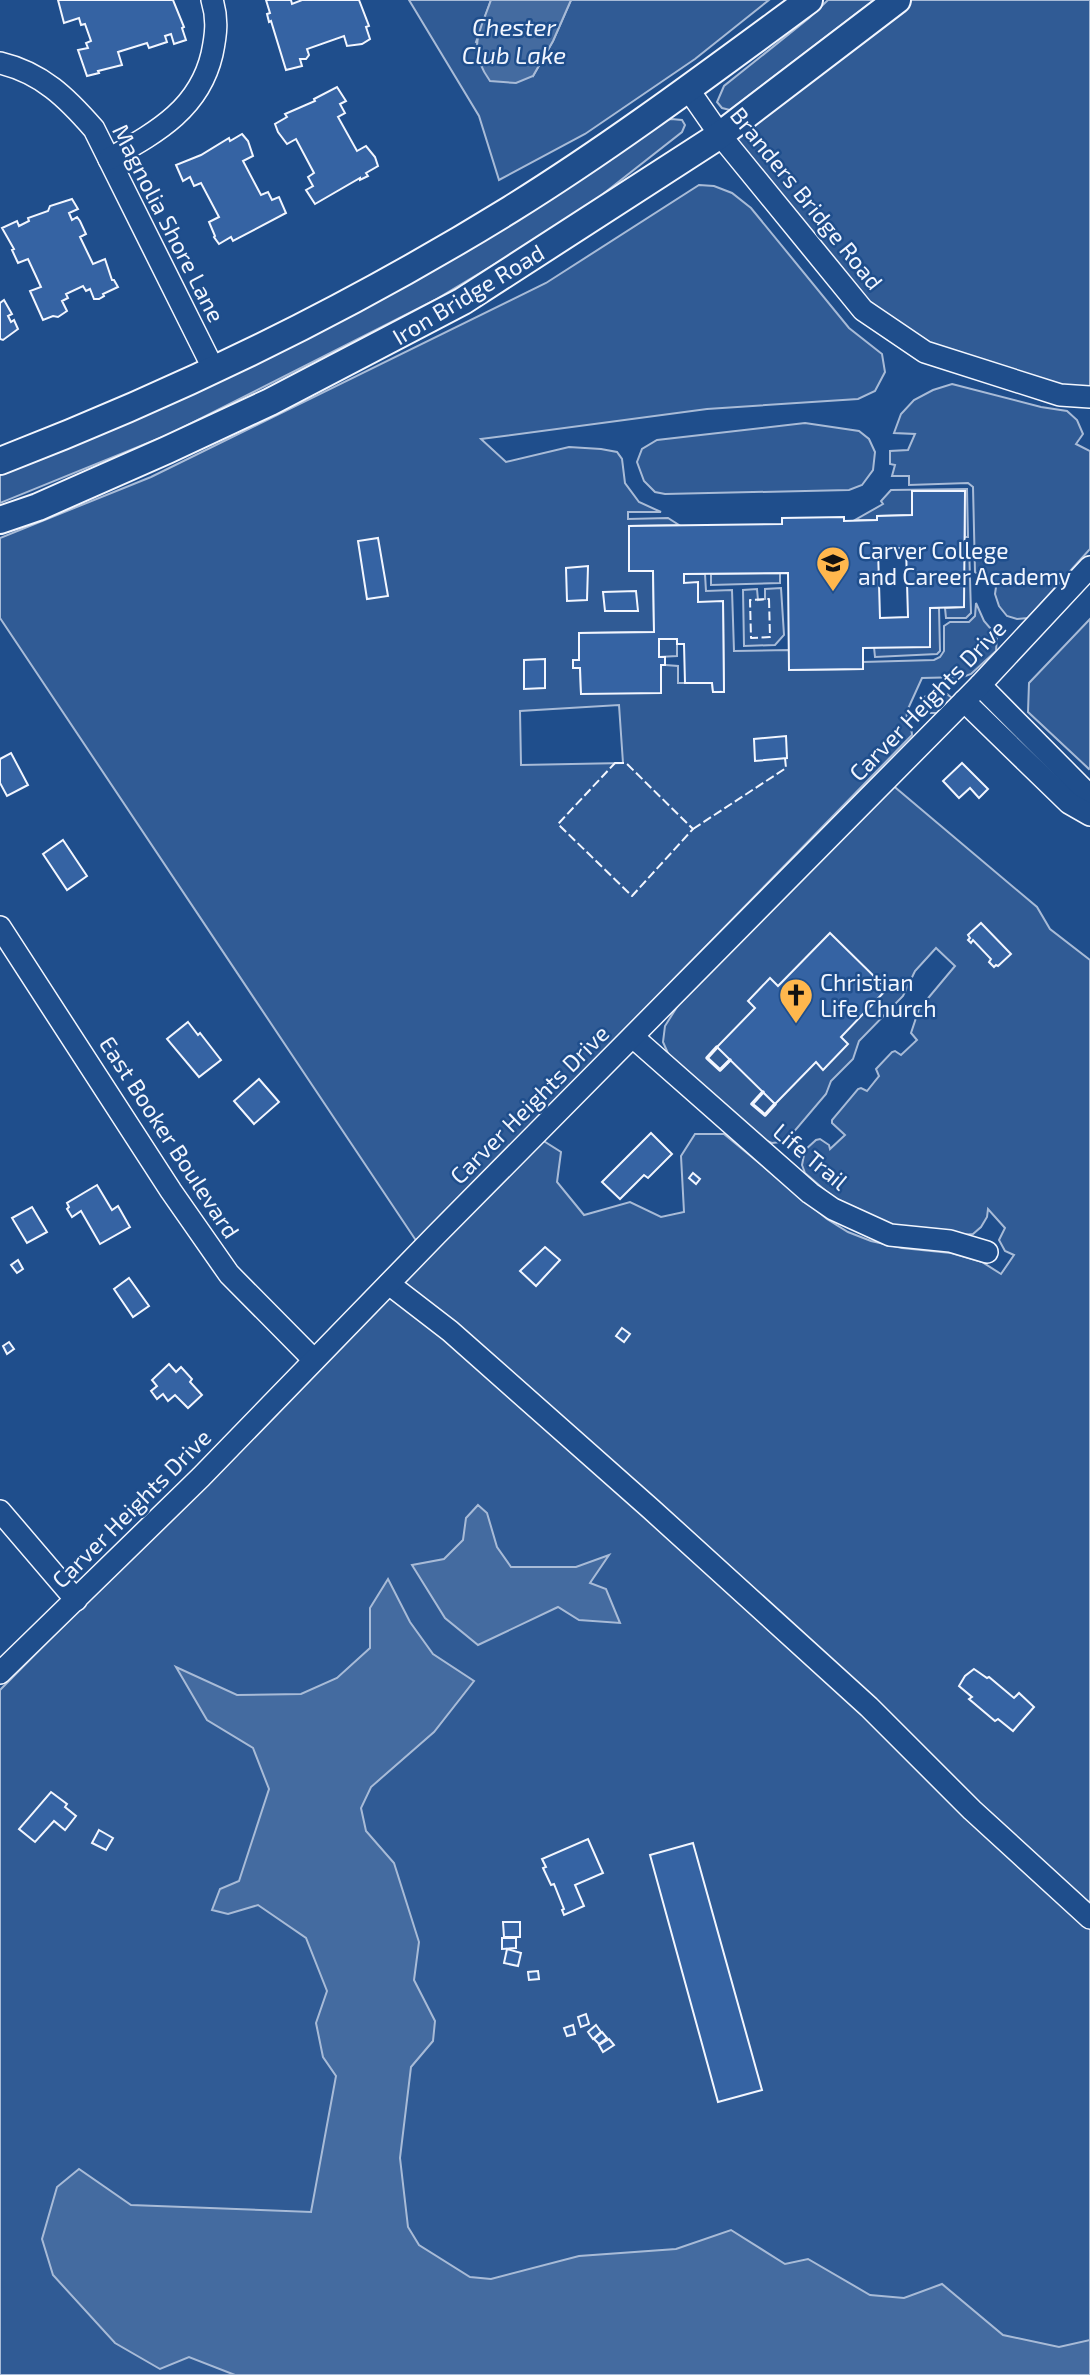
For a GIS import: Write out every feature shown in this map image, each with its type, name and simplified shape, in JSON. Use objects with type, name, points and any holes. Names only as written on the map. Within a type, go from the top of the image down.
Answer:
[{"type":"main road","points":[[0,461],[141,404],[214,370],[310,322],[456,241],[598,152],[809,0]]},
{"type":"main road","name":"Iron Bridge Road","points":[[0,520],[38,507],[270,402],[463,301],[720,135],[897,0]]},
{"type":"street","points":[[109,159],[153,134],[176,116],[199,90],[217,33],[212,0]]},
{"type":"street","name":"Magnolia Shore Lane","points":[[0,63],[41,80],[67,98],[94,130],[214,370]]},
{"type":"street","name":"Branders Bridge Road","points":[[688,89],[720,135],[863,310],[925,352],[1060,396],[1090,397]]},
{"type":"street","name":"Carver Heights Drive","points":[[0,1672],[201,1477],[964,701],[1090,567]]},
{"type":"street","points":[[979,685],[1090,798]]},
{"type":"street","points":[[964,701],[1069,803],[1090,815]]},
{"type":"street","name":"East Booker Boulevard","points":[[0,927],[171,1191],[229,1274],[314,1360]]},
{"type":"street","name":"Life Trail","points":[[633,1037],[810,1193],[833,1209],[890,1235],[950,1241],[987,1252]]},
{"type":"street","points":[[389,1284],[450,1331],[651,1509],[869,1707],[972,1810],[1090,1918]]},
{"type":"street","points":[[0,1511],[76,1600]]},
{"type":"shaded area","points":[[409,0],[491,0],[476,42],[533,76],[553,41],[571,0],[769,0],[695,59],[585,134],[499,180],[479,116]]},
{"type":"shaded area","points":[[828,0],[874,0],[730,110],[722,108],[717,102],[724,86]]},
{"type":"shaded area","points":[[902,0],[1090,0],[1090,392],[926,348],[871,310],[728,135]]},
{"type":"shaded area","points":[[662,120],[682,120],[685,125],[682,132],[575,216],[435,300],[170,434],[0,503],[0,470],[139,412]]},
{"type":"shaded area","name":"Carver College and Career Academy","points":[[699,185],[714,186],[732,193],[751,208],[849,328],[882,354],[885,372],[875,391],[858,399],[707,409],[481,439],[506,462],[569,447],[617,452],[622,459],[625,483],[639,502],[661,512],[628,512],[628,519],[668,518],[679,525],[629,526],[629,571],[653,571],[654,632],[579,633],[581,693],[661,693],[661,665],[678,666],[678,683],[712,683],[713,692],[724,692],[723,602],[698,602],[698,583],[684,583],[684,574],[705,574],[706,591],[732,590],[734,651],[789,650],[789,670],[863,669],[863,662],[934,660],[944,651],[944,626],[950,622],[969,622],[975,616],[976,603],[984,621],[997,636],[996,651],[971,674],[963,677],[922,678],[907,711],[906,723],[911,727],[912,735],[673,980],[421,1248],[0,618],[0,538],[151,477],[546,283]],"holes":[[[619,705],[623,763],[521,765],[520,711]]]},
{"type":"shaded area","points":[[952,384],[1067,411],[1077,420],[1083,434],[1076,444],[1090,451],[1090,549],[1028,618],[1007,616],[999,606],[996,587],[975,572],[973,487],[968,483],[909,485],[909,476],[892,476],[895,465],[890,464],[890,451],[908,450],[915,434],[894,433],[901,414],[914,400]]},
{"type":"shaded area","points":[[805,423],[859,431],[869,439],[875,452],[873,470],[862,485],[849,490],[665,494],[655,492],[644,481],[637,462],[642,449],[657,440]]},
{"type":"shaded area","points":[[967,489],[968,537],[965,537],[964,491],[912,491],[912,515],[855,520],[883,504],[881,501],[891,490]]},
{"type":"shaded area","points":[[963,544],[969,544],[971,613],[966,618],[946,618],[945,608],[964,607]]},
{"type":"shaded area","points":[[780,573],[780,583],[711,585],[711,574]]},
{"type":"shaded area","points":[[781,588],[784,635],[775,645],[744,646],[743,590],[757,589],[758,600],[765,599],[765,589]]},
{"type":"shaded area","points":[[930,608],[939,608],[940,651],[937,654],[875,657],[874,647],[930,647]]},
{"type":"shaded area","points":[[1090,619],[1089,769],[1028,712],[1029,683]]},
{"type":"shaded area","points":[[659,639],[677,639],[677,656],[659,657]]},
{"type":"shaded area","points":[[947,694],[952,698],[937,713],[930,713],[924,697]]},
{"type":"shaded area","points":[[890,783],[1037,907],[1050,929],[1090,960],[1090,2375],[0,2375],[0,1690],[542,1140],[561,1152],[557,1182],[584,1215],[630,1202],[661,1217],[684,1212],[681,1156],[695,1134],[724,1134],[827,1219],[848,1232],[902,1248],[951,1253],[982,1262],[1001,1274],[1014,1255],[1005,1251],[999,1240],[1005,1228],[988,1209],[981,1227],[973,1234],[960,1235],[888,1224],[834,1198],[805,1173],[802,1165],[805,1150],[816,1140],[820,1139],[829,1145],[830,1149],[845,1135],[832,1120],[858,1089],[867,1091],[879,1076],[876,1069],[892,1052],[901,1055],[917,1040],[911,1033],[919,1009],[955,966],[936,948],[915,971],[903,996],[859,1041],[853,1059],[831,1081],[826,1094],[787,1140],[772,1143],[764,1140],[670,1058],[663,1042],[665,1026],[687,991]]},
{"type":"water","name":"Chester Club Lake","points":[[491,0],[571,0],[553,41],[533,76],[516,83],[490,81],[483,70],[477,41]]},
{"type":"water","points":[[478,1505],[487,1513],[497,1547],[511,1567],[576,1567],[609,1555],[590,1583],[606,1589],[620,1623],[579,1620],[558,1607],[478,1645],[445,1618],[412,1565],[444,1559],[463,1540],[466,1518]]},
{"type":"water","points":[[388,1579],[410,1622],[433,1654],[474,1681],[434,1732],[371,1787],[361,1808],[366,1831],[394,1863],[419,1942],[414,1980],[435,2021],[433,2041],[411,2067],[400,2158],[408,2227],[419,2245],[470,2277],[491,2279],[579,2256],[676,2249],[731,2230],[785,2264],[808,2259],[870,2295],[904,2298],[942,2284],[1003,2335],[1059,2347],[1090,2340],[1090,2375],[235,2375],[189,2357],[160,2369],[115,2343],[53,2275],[42,2239],[57,2187],[79,2169],[131,2205],[311,2212],[336,2076],[323,2057],[316,2023],[327,1991],[306,1938],[258,1905],[228,1914],[212,1910],[220,1889],[239,1881],[269,1789],[253,1748],[207,1720],[176,1667],[237,1695],[301,1694],[337,1678],[370,1648],[370,1608]]},
{"type":"building","points":[[58,0],[173,0],[184,27],[182,28],[186,40],[174,44],[171,34],[165,36],[167,42],[149,48],[147,43],[118,52],[122,65],[87,76],[78,50],[88,48],[86,43],[91,41],[85,24],[81,25],[79,18],[64,23]]},
{"type":"building","points":[[266,0],[291,0],[292,4],[302,0],[359,0],[369,26],[366,27],[370,39],[362,44],[347,46],[344,36],[307,49],[309,55],[306,59],[300,59],[302,66],[286,70],[271,21],[269,22],[267,14],[270,13]]},
{"type":"building","points":[[337,87],[346,101],[340,104],[345,113],[338,117],[357,151],[366,146],[378,166],[366,173],[368,176],[315,204],[306,190],[313,186],[308,177],[314,173],[296,139],[287,144],[275,124],[287,117],[285,114],[315,101],[314,99]]},
{"type":"building","points":[[242,134],[248,141],[253,156],[243,161],[261,195],[268,192],[272,200],[279,197],[286,213],[233,241],[231,237],[219,244],[209,222],[219,217],[201,183],[194,186],[190,177],[183,181],[176,165]]},
{"type":"building","points":[[72,199],[78,209],[69,213],[72,220],[77,217],[80,221],[86,234],[80,237],[93,264],[105,259],[112,280],[118,287],[99,299],[94,299],[90,289],[86,291],[83,286],[66,294],[68,298],[62,301],[67,311],[58,317],[43,320],[30,291],[41,287],[28,259],[18,263],[12,250],[14,249],[2,228],[17,221],[19,226],[29,221],[28,218],[48,211],[50,206]]},
{"type":"building","points":[[4,300],[12,314],[8,316],[11,322],[14,320],[18,329],[3,340],[0,339],[0,303]]},
{"type":"building","name":"Carver College and Career Academy","points":[[912,491],[965,491],[964,607],[930,608],[930,647],[863,648],[863,669],[789,670],[788,573],[684,574],[684,583],[698,582],[698,602],[723,601],[724,692],[713,692],[712,683],[685,683],[684,644],[677,644],[677,639],[659,639],[659,657],[665,657],[665,665],[661,665],[661,693],[581,694],[580,668],[573,668],[573,660],[579,660],[579,633],[654,632],[653,571],[629,571],[629,526],[782,524],[782,518],[844,517],[844,521],[912,515]],"holes":[[[906,548],[908,617],[880,618],[878,549]]]},
{"type":"building","points":[[378,538],[388,596],[367,599],[358,541]]},
{"type":"building","points":[[588,566],[587,600],[567,601],[566,568]]},
{"type":"building","points":[[636,591],[638,611],[605,611],[603,592]]},
{"type":"building","points":[[545,659],[545,688],[524,689],[524,660]]},
{"type":"building","points":[[786,736],[787,758],[755,761],[754,739]]},
{"type":"building","points":[[11,753],[28,785],[7,796],[0,783],[0,759]]},
{"type":"building","points":[[962,763],[988,789],[979,798],[970,788],[959,798],[943,781]]},
{"type":"building","points":[[63,840],[87,876],[67,890],[43,854]]},
{"type":"building","points":[[981,923],[1011,954],[998,966],[994,967],[989,962],[991,959],[973,940],[971,943],[968,940],[968,935]]},
{"type":"building","name":"Christian Life Church","points":[[830,933],[887,989],[841,1037],[848,1044],[823,1070],[816,1062],[775,1104],[717,1047],[755,1008],[748,1001],[770,978],[778,986]]},
{"type":"building","points":[[188,1022],[221,1060],[199,1077],[167,1039]]},
{"type":"building","points":[[259,1079],[279,1102],[254,1124],[234,1101]]},
{"type":"building","points":[[651,1133],[672,1154],[648,1178],[644,1175],[620,1199],[602,1182]]},
{"type":"building","points":[[693,1173],[700,1179],[696,1184],[689,1178]]},
{"type":"building","points":[[97,1185],[112,1210],[118,1206],[130,1227],[100,1244],[81,1211],[72,1217],[67,1209],[67,1203]]},
{"type":"building","points":[[32,1207],[47,1232],[27,1243],[12,1218]]},
{"type":"building","points":[[545,1247],[560,1260],[536,1286],[520,1271]]},
{"type":"building","points":[[18,1260],[23,1269],[17,1273],[11,1265]]},
{"type":"building","points":[[129,1278],[149,1306],[133,1317],[114,1289]]},
{"type":"building","points":[[622,1328],[630,1334],[624,1342],[616,1336]]},
{"type":"building","points":[[9,1342],[14,1349],[7,1354],[3,1346]]},
{"type":"building","points":[[169,1364],[176,1372],[181,1367],[202,1395],[188,1408],[175,1395],[168,1401],[163,1394],[157,1399],[151,1391],[157,1386],[152,1380]]},
{"type":"building","points":[[974,1669],[989,1677],[1014,1698],[1019,1693],[1034,1707],[1013,1731],[998,1719],[995,1721],[969,1699],[972,1697],[959,1686],[965,1676]]},
{"type":"building","points":[[51,1792],[67,1804],[65,1807],[76,1816],[65,1830],[54,1821],[35,1842],[19,1829]]},
{"type":"building","points":[[99,1830],[113,1838],[106,1850],[92,1843]]},
{"type":"building","points":[[588,1839],[603,1873],[575,1885],[584,1906],[564,1915],[554,1884],[551,1885],[543,1868],[546,1867],[542,1859]]},
{"type":"building","points":[[693,1843],[762,2090],[718,2102],[650,1855]]},
{"type":"building","points":[[503,1922],[520,1922],[520,1937],[504,1937]]},
{"type":"building","points":[[502,1938],[516,1938],[516,1948],[502,1949]]},
{"type":"building","points":[[507,1949],[521,1953],[518,1966],[504,1963]]},
{"type":"building","points":[[538,1971],[539,1979],[529,1980],[528,1972]]},
{"type":"building","points":[[586,2014],[589,2024],[581,2027],[578,2017]]},
{"type":"building","points":[[573,2025],[575,2034],[567,2036],[564,2028]]},
{"type":"building","points":[[596,2025],[601,2032],[593,2039],[588,2032]]},
{"type":"building","points":[[602,2032],[607,2038],[599,2044],[594,2039]]},
{"type":"building","points":[[609,2039],[614,2045],[603,2052],[599,2045]]},
{"type":"fence","points":[[769,599],[770,637],[751,638],[750,600],[769,599]]},
{"type":"fence","points":[[693,829],[786,768],[785,758]]},
{"type":"fence","points":[[615,763],[626,763],[693,829],[632,896],[558,824],[615,763]]},
{"type":"wall","points":[[717,1047],[707,1058],[720,1070],[730,1060]]},
{"type":"wall","points":[[763,1092],[752,1104],[765,1115],[775,1104]]},
{"type":"place","name":"Carver College and Career Academy","points":[[833,593]]},
{"type":"place","name":"Christian Life Church","points":[[796,1025]]}]
